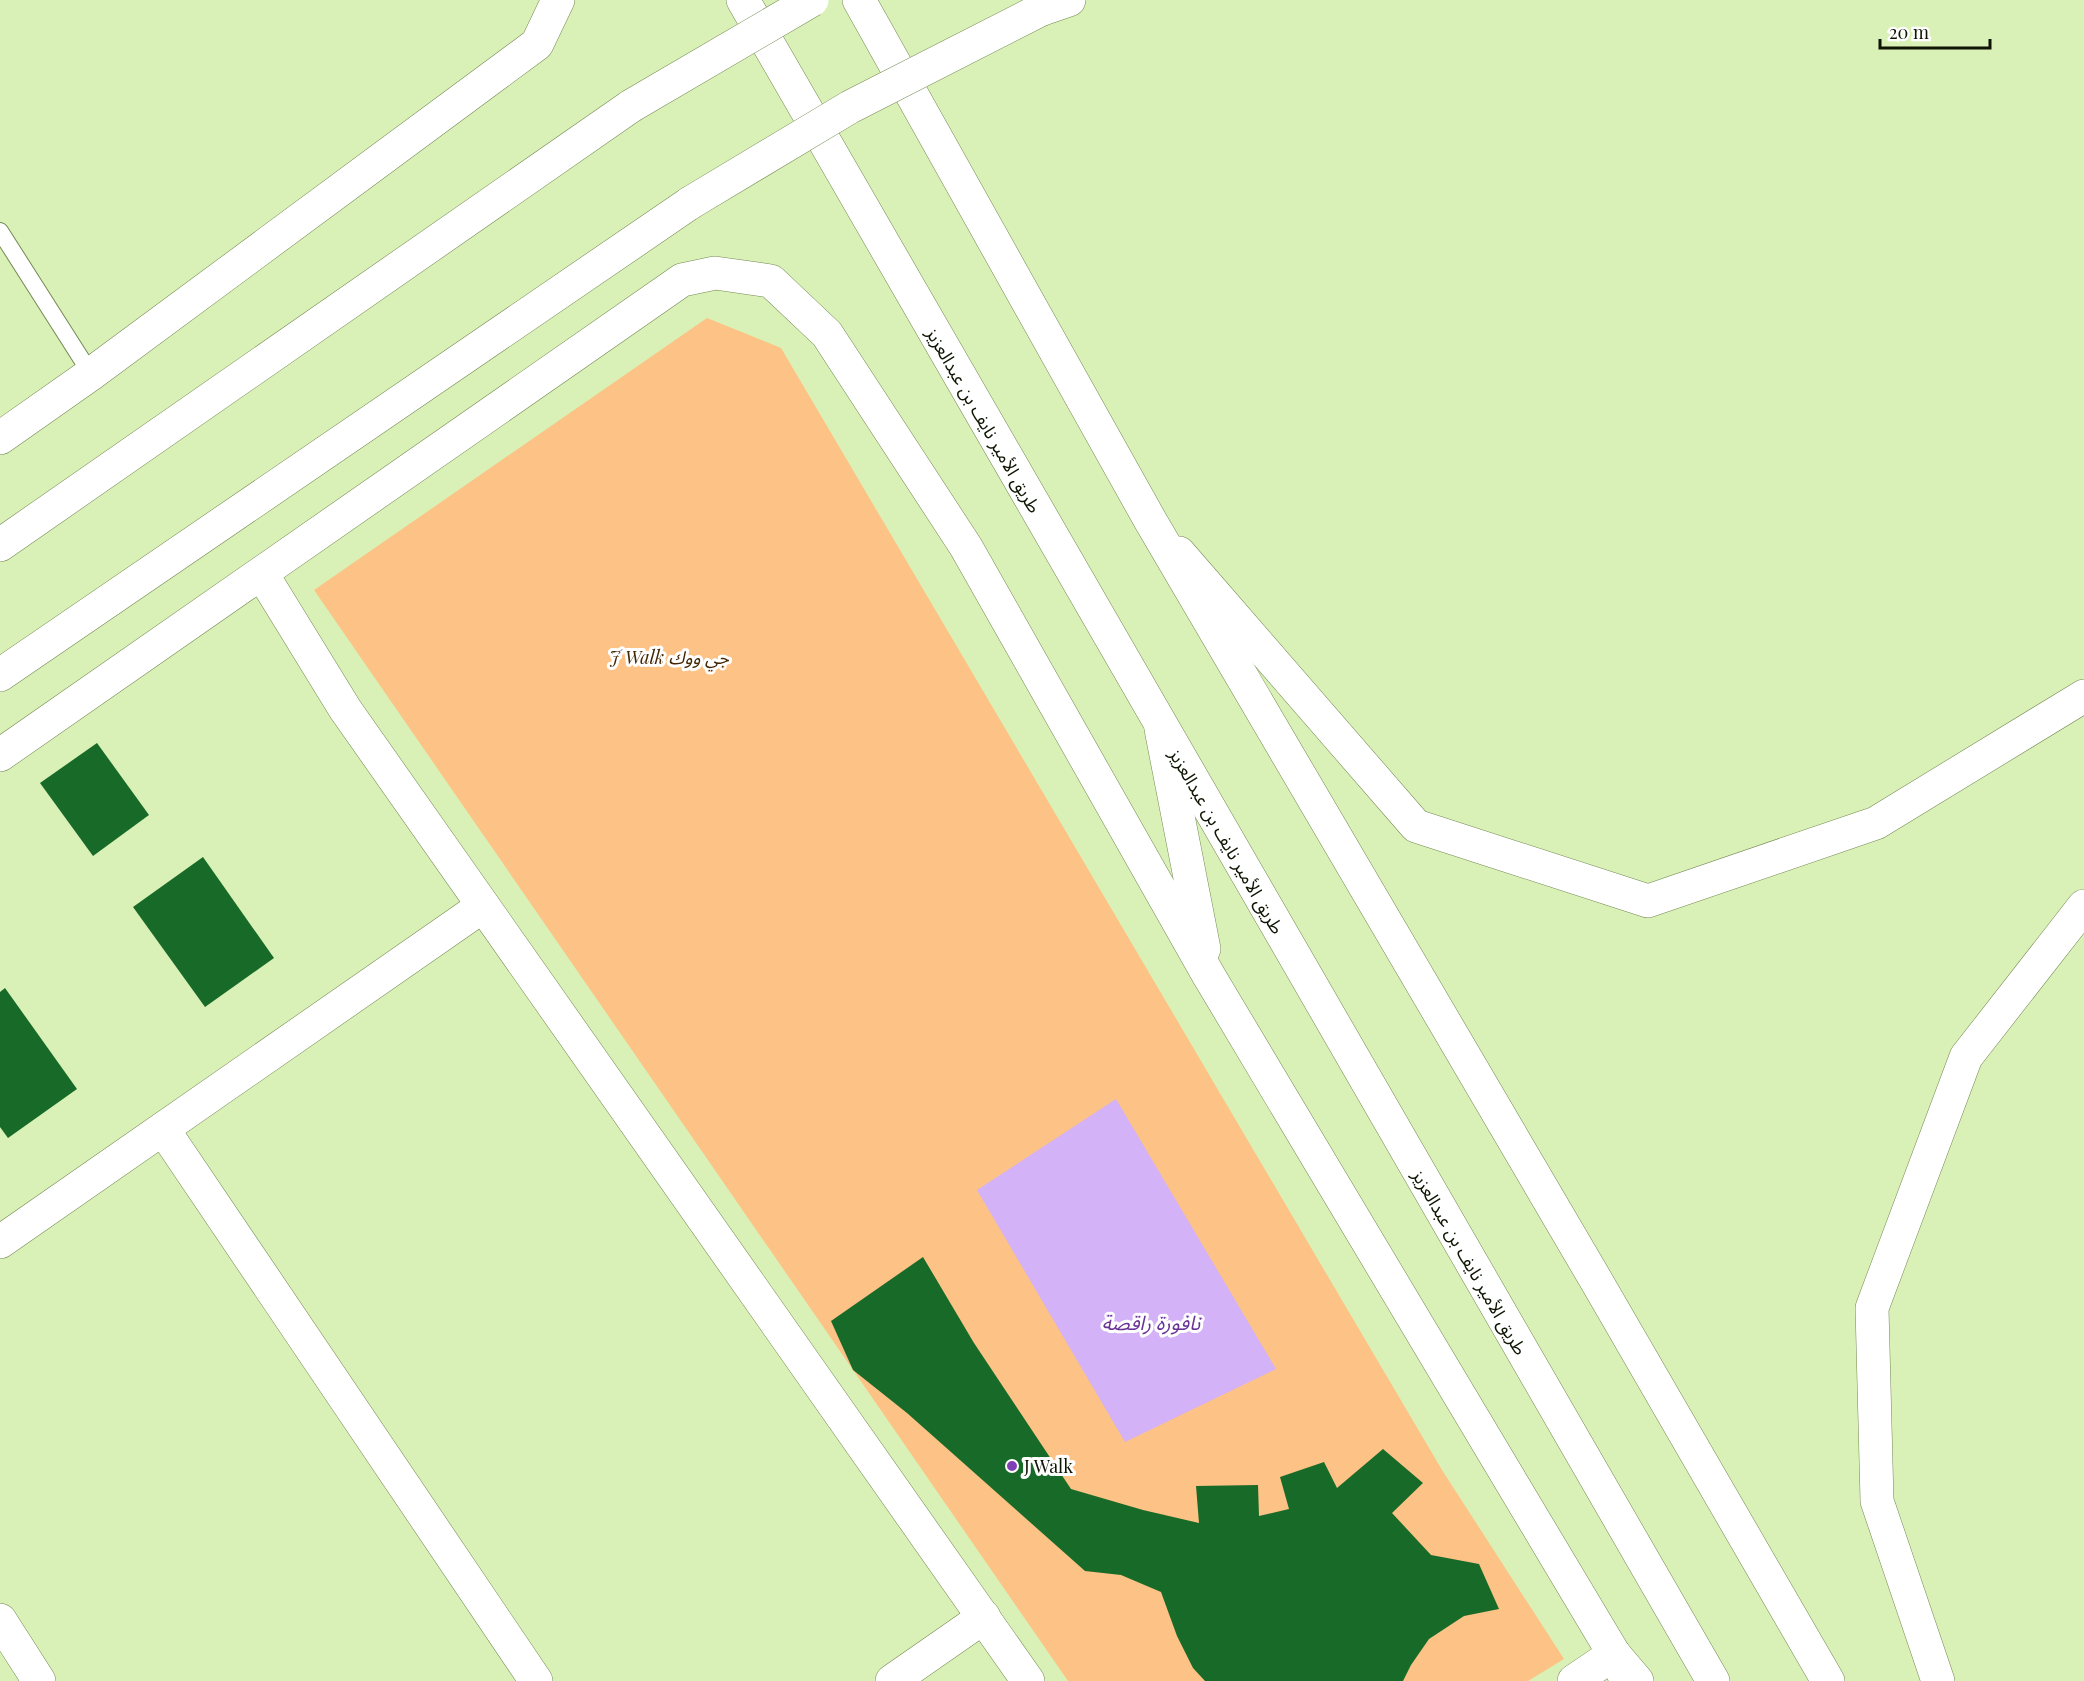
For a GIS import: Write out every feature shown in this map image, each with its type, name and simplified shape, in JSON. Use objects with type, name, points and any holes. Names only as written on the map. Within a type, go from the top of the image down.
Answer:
[{"type":"main road","points":[[0,438],[91,374],[537,44],[558,0]]},
{"type":"main road","name":"طريق الأمير نايف بن عبدالعزيز","points":[[743,0],[1713,1681]]},
{"type":"main road","points":[[0,545],[631,106],[812,0]]},
{"type":"main road","points":[[859,0],[1150,520],[1828,1681]]},
{"type":"main road","points":[[0,675],[690,203],[850,107],[1054,5]]},
{"type":"main road","points":[[0,755],[682,280],[715,273],[771,282],[827,334],[966,547],[1209,975],[1620,1668],[1637,1681]]},
{"type":"main road","points":[[1150,520],[1416,826],[1648,902],[1876,823],[2084,696]]},
{"type":"main road","points":[[262,574],[345,709],[1028,1681]]},
{"type":"main road","points":[[1161,727],[1209,975]]},
{"type":"main road","points":[[0,1242],[483,906]]},
{"type":"main road","points":[[1938,1681],[1877,1501],[1872,1308],[1966,1057],[2084,906]]},
{"type":"main road","points":[[163,1129],[536,1681]]},
{"type":"main road","points":[[892,1681],[984,1617]]},
{"type":"main road","points":[[5,1638],[39,1681]]},
{"type":"main road","points":[[1574,1681],[1620,1668]]},
{"type":"lane","points":[[0,231],[91,374]]},
{"type":"green space","name":"J Walk جي ووك","points":[[707,318],[781,348],[1442,1470],[1564,1659],[1528,1681],[1068,1681],[314,590]]},
{"type":"water","name":"نافورة راقصة","points":[[1116,1099],[1276,1369],[1125,1442],[977,1190]]},
{"type":"building","points":[[97,743],[149,815],[93,856],[40,783]]},
{"type":"building","points":[[203,857],[274,958],[205,1007],[133,907]]},
{"type":"building","points":[[5,988],[77,1089],[8,1138],[0,1127],[0,992]]},
{"type":"building","name":"J Walk","points":[[923,1257],[974,1343],[1071,1489],[1143,1510],[1199,1523],[1196,1486],[1258,1485],[1259,1516],[1289,1509],[1280,1477],[1324,1462],[1337,1488],[1383,1449],[1423,1483],[1392,1513],[1431,1555],[1479,1564],[1499,1609],[1464,1616],[1429,1639],[1403,1681],[1205,1681],[1193,1668],[1177,1636],[1161,1592],[1121,1575],[1085,1571],[907,1413],[853,1370],[831,1321]]},
{"type":"place","name":"J Walk","points":[[1012,1466]]}]
